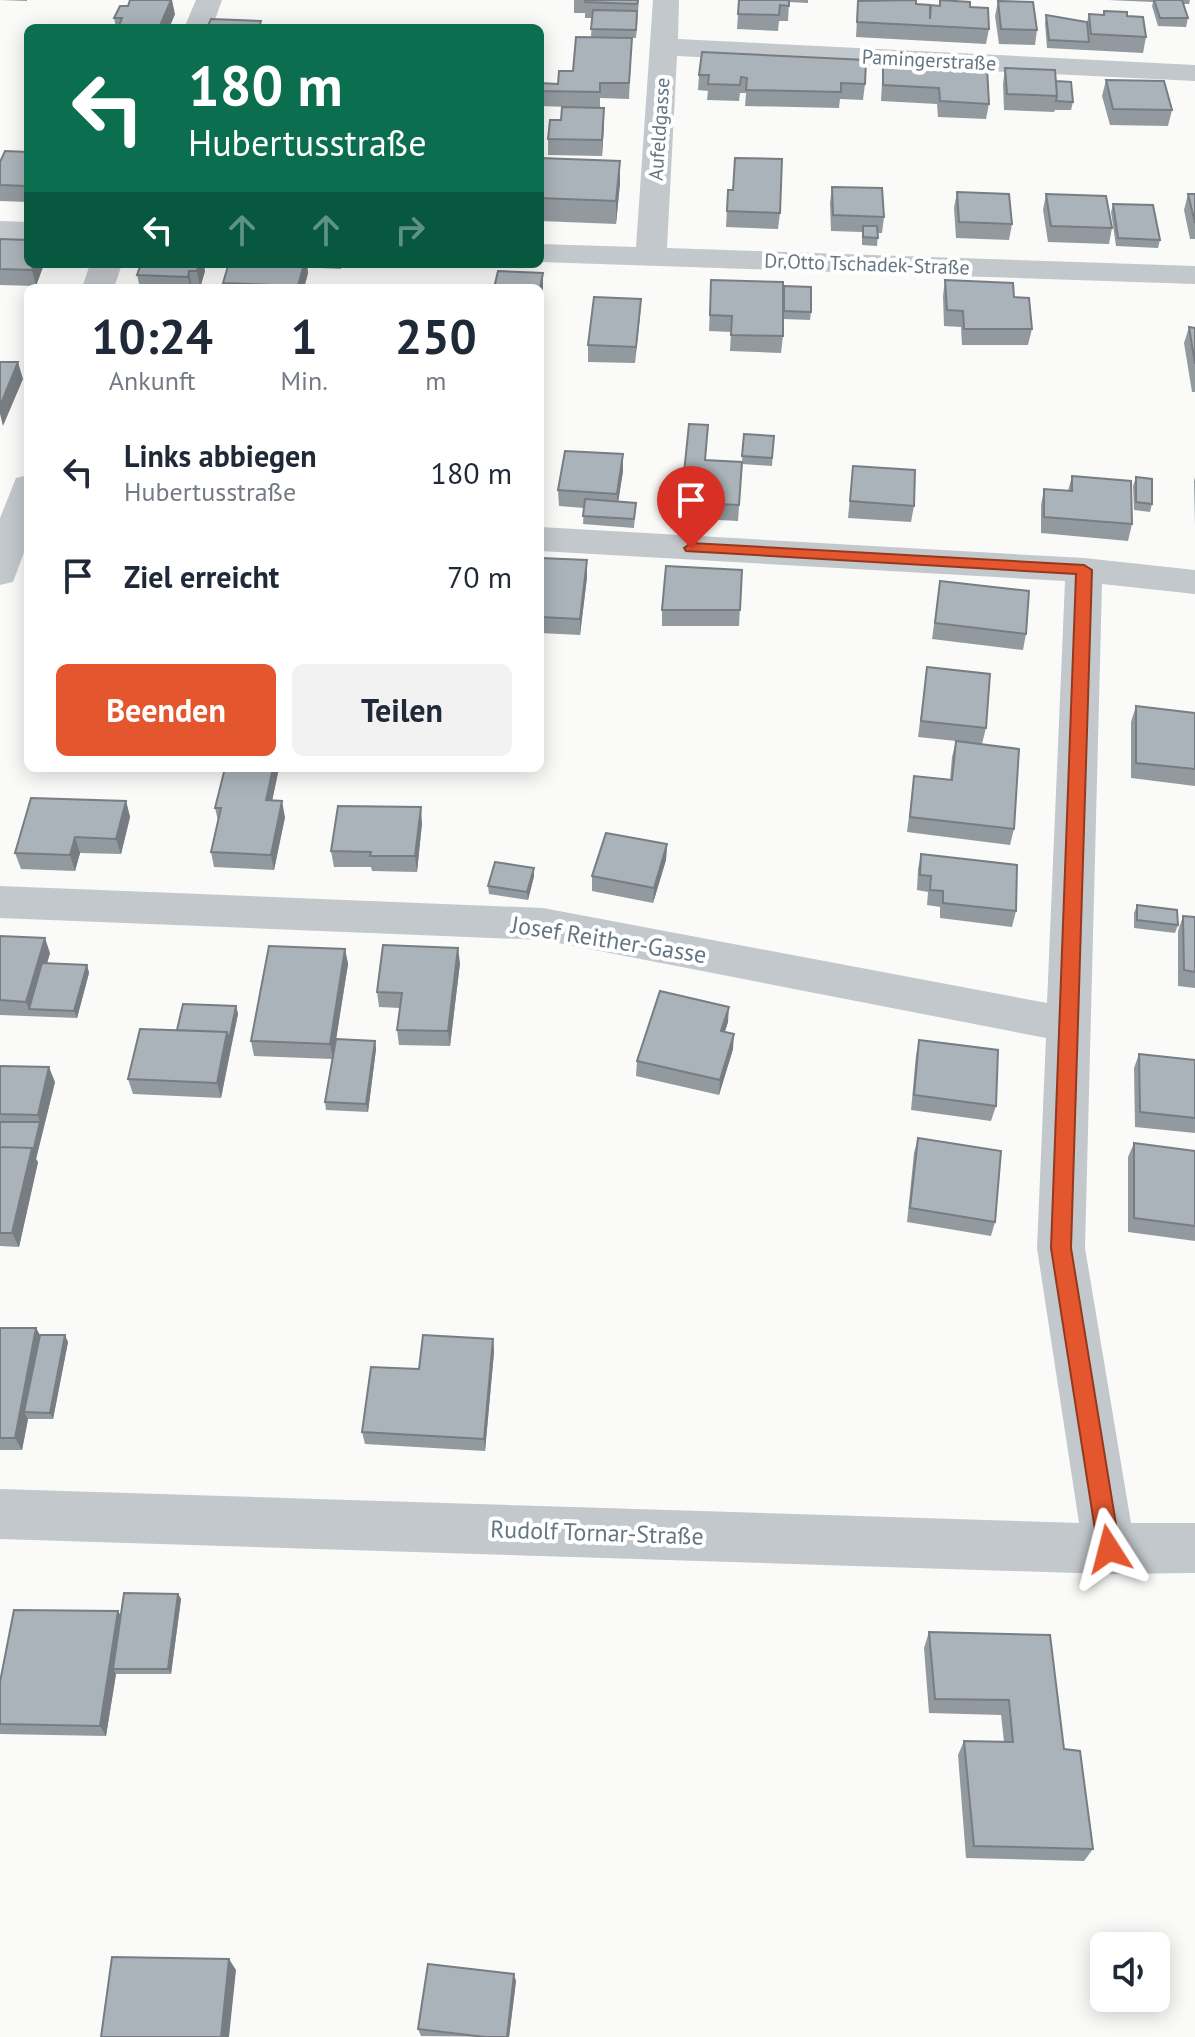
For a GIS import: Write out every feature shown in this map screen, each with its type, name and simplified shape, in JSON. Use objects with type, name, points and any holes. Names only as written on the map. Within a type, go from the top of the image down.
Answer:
[{"type":"street","points":[[200,24],[209,0]]},
{"type":"street","name":"Aufeldgasse","points":[[651,257],[666,0]]},
{"type":"street","name":"Pamingerstraße","points":[[664,47],[1195,73]]},
{"type":"street","points":[[0,230],[24,231]]},
{"type":"street","name":"Dr.Otto Tschadek-Straße","points":[[544,253],[1195,275]]},
{"type":"street","points":[[0,573],[24,505]]},
{"type":"street","points":[[544,539],[1084,570],[1195,582]]},
{"type":"street","points":[[1084,570],[1061,1248],[1109,1549]]},
{"type":"street","name":"Josef Reither-Gasse","points":[[0,902],[543,924],[1069,1025]]},
{"type":"street","name":"Rudolf Tornar-Straße","points":[[0,1514],[1109,1549],[1195,1548]]},
{"type":"building","points":[[130,0],[171,0],[161,24],[120,24],[122,18],[114,18],[120,6],[128,6]]},
{"type":"building","points":[[585,0],[638,0],[637,4]]},
{"type":"building","points":[[739,0],[789,0],[789,6],[780,5],[779,15],[738,14]]},
{"type":"building","points":[[916,0],[916,4],[930,5],[930,19],[931,5],[940,6],[940,0],[970,2],[970,7],[988,8],[989,29],[857,22],[858,1]]},
{"type":"building","points":[[1154,0],[1182,0],[1188,18],[1160,18]]},
{"type":"building","points":[[998,1],[1033,2],[1037,30],[1001,29]]},
{"type":"building","points":[[593,10],[637,11],[636,30],[591,29]]},
{"type":"building","points":[[1104,11],[1127,12],[1127,16],[1143,17],[1146,37],[1091,34],[1089,14],[1104,15]]},
{"type":"building","points":[[1046,15],[1087,22],[1089,42],[1049,40]]},
{"type":"building","points":[[211,19],[261,21],[260,24],[209,24]]},
{"type":"building","points":[[576,37],[632,38],[629,83],[600,83],[600,92],[544,91],[544,83],[558,84],[559,71],[573,71]]},
{"type":"building","points":[[702,52],[866,60],[865,84],[841,83],[841,92],[746,90],[747,78],[741,77],[740,85],[708,84],[709,75],[699,75]]},
{"type":"building","points":[[883,62],[987,67],[989,104],[940,101],[939,88],[883,85]]},
{"type":"building","points":[[1005,68],[1055,70],[1057,96],[1007,94]]},
{"type":"building","points":[[1106,80],[1164,81],[1172,110],[1113,109]]},
{"type":"building","points":[[1056,81],[1071,82],[1073,102],[1056,101]]},
{"type":"building","points":[[562,107],[604,108],[602,140],[548,139],[550,120],[561,120]]},
{"type":"building","points":[[5,151],[24,152],[24,186],[0,185],[0,162]]},
{"type":"building","points":[[544,158],[620,161],[616,201],[544,198]]},
{"type":"building","points":[[735,158],[782,159],[780,213],[727,211],[728,190],[733,190]]},
{"type":"building","points":[[832,187],[882,188],[884,217],[833,215]]},
{"type":"building","points":[[957,192],[1009,194],[1012,224],[959,222]]},
{"type":"building","points":[[1046,194],[1106,196],[1112,228],[1051,226]]},
{"type":"building","points":[[1188,194],[1195,194],[1195,223]]},
{"type":"building","points":[[1113,204],[1153,205],[1160,240],[1118,238]]},
{"type":"building","points":[[863,226],[877,226],[878,238],[863,237]]},
{"type":"building","points":[[0,239],[24,240],[24,268],[32,270],[0,269]]},
{"type":"building","points":[[140,268],[198,268],[197,271],[189,271],[188,277],[137,275]]},
{"type":"building","points":[[227,268],[303,268],[299,284],[223,283]]},
{"type":"building","points":[[498,271],[543,273],[541,284],[495,284]]},
{"type":"building","points":[[711,280],[783,282],[783,336],[731,335],[732,316],[710,315]]},
{"type":"building","points":[[945,280],[1013,283],[1014,297],[1029,298],[1032,329],[964,329],[963,311],[947,310]]},
{"type":"building","points":[[784,286],[811,287],[811,312],[784,311]]},
{"type":"building","points":[[594,297],[641,299],[636,347],[588,345]]},
{"type":"building","points":[[1189,327],[1195,328],[1195,364]]},
{"type":"building","points":[[0,362],[18,362],[0,406]]},
{"type":"building","points":[[689,424],[708,425],[705,460],[742,462],[739,505],[681,502]]},
{"type":"building","points":[[744,434],[774,436],[772,458],[742,456]]},
{"type":"building","points":[[565,451],[623,454],[617,494],[558,490]]},
{"type":"building","points":[[853,466],[915,470],[914,506],[850,501]]},
{"type":"building","points":[[1072,476],[1131,481],[1132,524],[1044,517],[1044,489],[1072,491]]},
{"type":"building","points":[[1136,477],[1152,479],[1152,504],[1136,502]]},
{"type":"building","points":[[585,499],[636,503],[634,519],[583,516]]},
{"type":"building","points":[[544,558],[587,560],[580,619],[544,617]]},
{"type":"building","points":[[666,566],[742,570],[740,610],[662,610]]},
{"type":"building","points":[[940,581],[1029,591],[1026,634],[935,623]]},
{"type":"building","points":[[927,667],[990,674],[986,728],[921,721]]},
{"type":"building","points":[[1136,706],[1195,713],[1195,769],[1136,763]]},
{"type":"building","points":[[956,741],[1019,749],[1014,829],[910,817],[914,776],[952,780]]},
{"type":"building","points":[[224,772],[272,772],[266,800],[282,801],[271,855],[211,852],[221,808],[215,808]]},
{"type":"building","points":[[31,798],[126,801],[116,839],[75,837],[70,855],[15,853]]},
{"type":"building","points":[[338,806],[421,807],[415,856],[370,856],[371,852],[331,851]]},
{"type":"building","points":[[606,833],[667,844],[654,888],[592,876]]},
{"type":"building","points":[[921,854],[1017,865],[1016,911],[943,903],[943,891],[930,890],[931,876],[920,875]]},
{"type":"building","points":[[495,862],[534,868],[527,892],[488,886]]},
{"type":"building","points":[[1137,905],[1177,910],[1178,925],[1137,920]]},
{"type":"building","points":[[1183,916],[1195,917],[1195,972],[1184,970]]},
{"type":"building","points":[[0,936],[45,938],[26,1002],[0,1000]]},
{"type":"building","points":[[383,945],[458,948],[448,1031],[397,1030],[402,993],[377,992]]},
{"type":"building","points":[[269,946],[345,949],[330,1044],[251,1041]]},
{"type":"building","points":[[42,963],[87,965],[74,1011],[29,1009]]},
{"type":"building","points":[[660,991],[729,1007],[721,1031],[734,1034],[720,1080],[637,1061]]},
{"type":"building","points":[[183,1004],[236,1006],[229,1040],[227,1032],[177,1030]]},
{"type":"building","points":[[140,1029],[227,1032],[217,1083],[128,1079]]},
{"type":"building","points":[[336,1039],[375,1041],[366,1104],[325,1102]]},
{"type":"building","points":[[919,1040],[998,1050],[996,1106],[914,1095]]},
{"type":"building","points":[[1139,1054],[1195,1060],[1195,1118],[1140,1112]]},
{"type":"building","points":[[0,1066],[49,1067],[38,1115],[0,1114]]},
{"type":"building","points":[[0,1122],[40,1122],[33,1152],[32,1148],[0,1147]]},
{"type":"building","points":[[918,1138],[1001,1151],[995,1222],[910,1208]]},
{"type":"building","points":[[1134,1143],[1195,1151],[1195,1226],[1134,1218]]},
{"type":"building","points":[[0,1147],[32,1148],[12,1233],[0,1233]]},
{"type":"building","points":[[0,1328],[36,1328],[15,1438],[0,1438]]},
{"type":"building","points":[[40,1335],[65,1335],[50,1413],[24,1412]]},
{"type":"building","points":[[423,1335],[493,1339],[484,1439],[362,1432],[371,1367],[419,1369]]},
{"type":"building","points":[[124,1593],[178,1594],[168,1669],[113,1669]]},
{"type":"building","points":[[14,1610],[118,1611],[100,1726],[0,1724],[0,1682]]},
{"type":"building","points":[[929,1632],[1050,1635],[1064,1749],[1080,1751],[1093,1849],[974,1846],[964,1741],[1013,1742],[1009,1700],[935,1699]]},
{"type":"building","points":[[112,1957],[229,1959],[221,2037],[101,2037]]},
{"type":"building","points":[[428,1964],[514,1974],[507,2037],[418,2029]]},
{"type":"route","points":[[691,548],[1084,570],[1061,1248],[1109,1549]]}]
